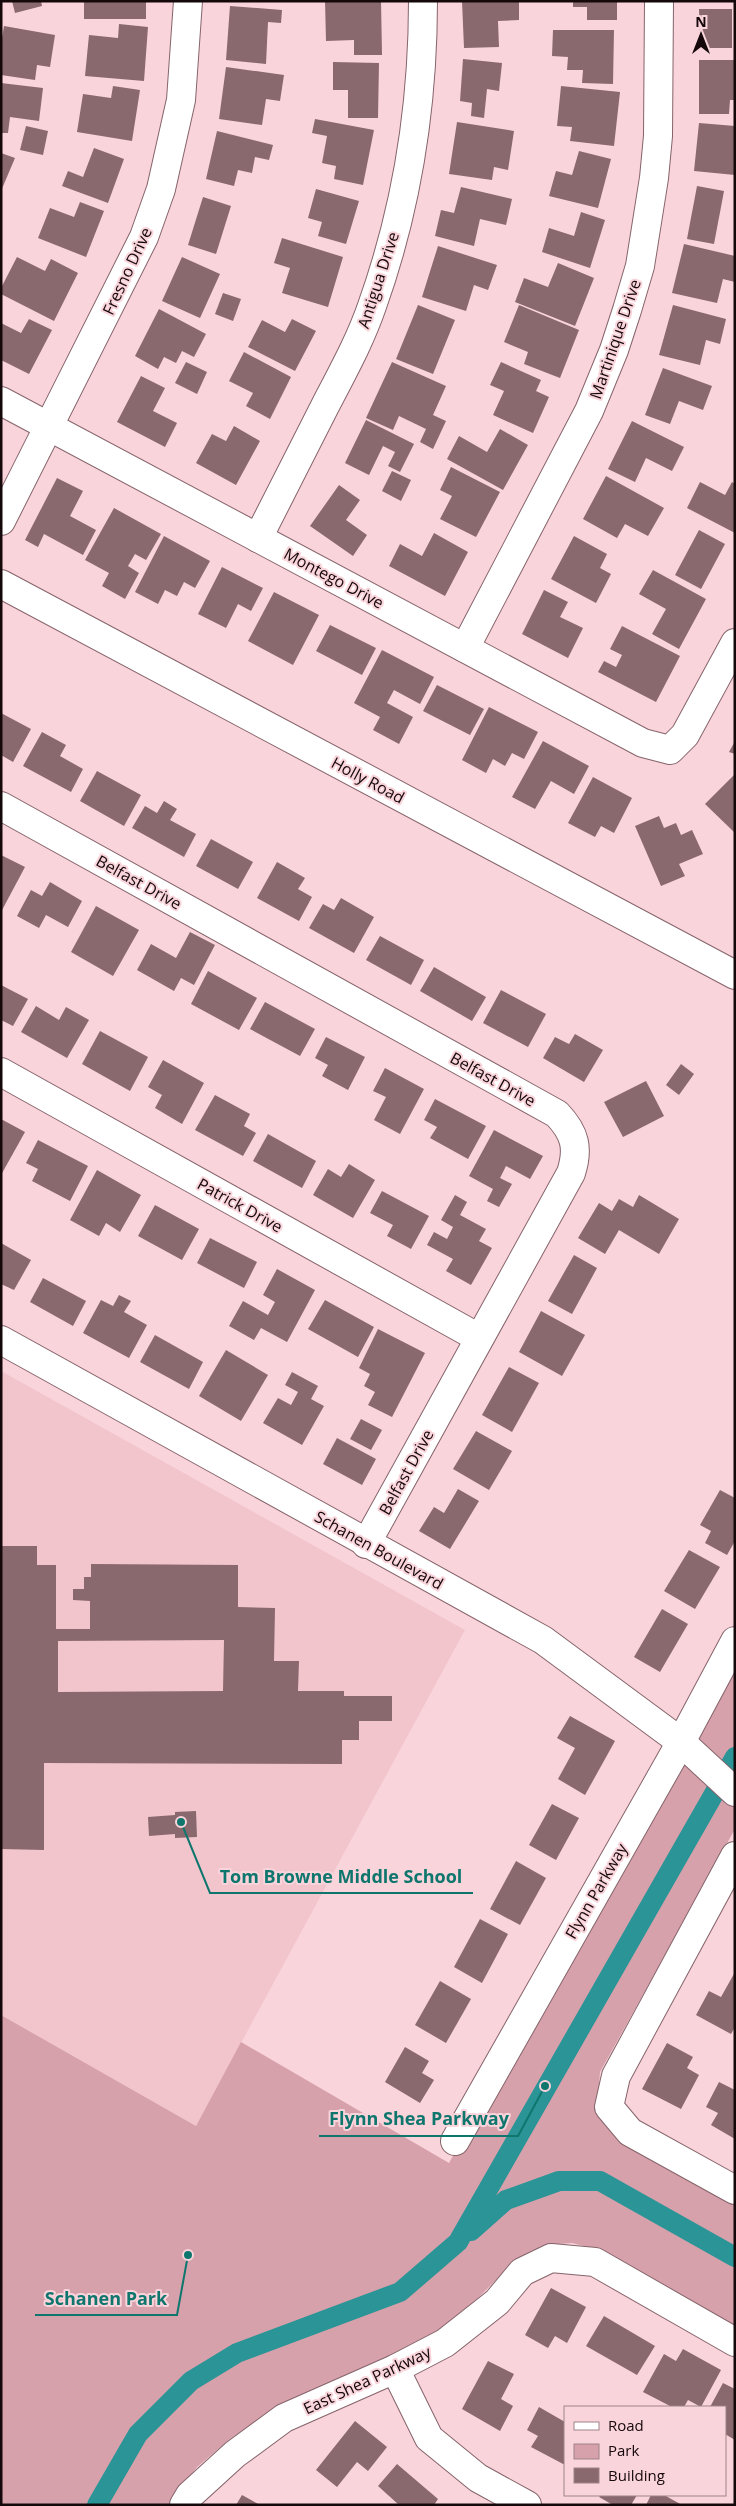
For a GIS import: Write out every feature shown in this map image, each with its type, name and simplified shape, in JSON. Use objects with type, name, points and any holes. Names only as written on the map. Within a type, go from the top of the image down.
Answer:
[{"type":"street","name":"Fresno Drive","points":[[1,521],[131,268],[161,189],[181,100],[188,1]]},
{"type":"street","name":"Antigua Drive","points":[[258,538],[356,347],[372,307],[390,250],[412,154],[420,88],[424,1]]},
{"type":"street","name":"Martinique Drive","points":[[465,648],[589,411],[614,350],[630,301],[640,266],[648,223],[656,161],[659,89],[659,1]]},
{"type":"street","name":"Montego Drive","points":[[1,401],[643,743],[670,750],[685,735],[735,643]]},
{"type":"street","name":"Holly Road","points":[[1,584],[735,975]]},
{"type":"street","name":"Belfast Drive","points":[[1,806],[557,1114],[568,1126],[575,1142],[576,1159],[571,1173],[366,1544]]},
{"type":"street","name":"Patrick Drive","points":[[1,1072],[479,1338]]},
{"type":"street","name":"Schanen Boulevard","points":[[1,1340],[366,1544],[543,1640],[690,1750],[733,1790]]},
{"type":"street","name":"Flynn Parkway","points":[[455,2141],[690,1750],[735,1641]]},
{"type":"street","points":[[735,1856],[616,2076],[609,2107],[630,2132],[735,2190]]},
{"type":"street","name":"East Shea Parkway","points":[[184,2505],[190,2495],[235,2454],[284,2418],[395,2369],[445,2343],[497,2302],[522,2272],[551,2258],[595,2262],[735,2342]]},
{"type":"street","points":[[395,2369],[430,2438],[478,2478],[527,2505]]},
{"type":"shaded area","points":[[1,1371],[465,1630],[196,2126],[1,2015]]},
{"type":"green space","points":[[735,1649],[735,1829],[600,2072],[598,2099],[735,2203],[735,2326],[600,2250],[572,2243],[544,2245],[512,2264],[478,2298],[435,2334],[396,2357],[272,2411],[230,2439],[197,2467],[168,2505],[1,2505],[1,2015],[196,2126],[241,2042],[449,2163]]},
{"type":"building","points":[[12,1],[41,1],[42,6],[15,13]]},
{"type":"building","points":[[84,1],[146,1],[146,19],[84,19]]},
{"type":"building","points":[[325,1],[381,1],[382,55],[354,55],[354,40],[326,41]]},
{"type":"building","points":[[462,1],[519,1],[519,20],[498,21],[499,47],[464,48]]},
{"type":"building","points":[[573,1],[617,1],[617,20],[587,20],[587,7],[573,7]]},
{"type":"building","points":[[230,6],[282,10],[281,23],[268,22],[266,64],[226,60]]},
{"type":"building","points":[[699,9],[732,9],[732,48],[700,48]]},
{"type":"building","points":[[119,24],[148,27],[144,81],[85,76],[89,35],[118,38]]},
{"type":"building","points":[[4,26],[55,35],[50,67],[37,65],[35,80],[1,75],[1,44]]},
{"type":"building","points":[[553,30],[614,30],[613,84],[582,83],[583,70],[567,70],[568,57],[552,56]]},
{"type":"building","points":[[463,59],[502,63],[499,91],[487,89],[484,118],[471,116],[472,103],[460,101]]},
{"type":"building","points":[[699,60],[735,60],[735,100],[730,100],[729,114],[699,114]]},
{"type":"building","points":[[333,62],[379,63],[378,118],[348,118],[348,90],[333,90]]},
{"type":"building","points":[[226,67],[284,75],[280,101],[266,99],[262,125],[219,119]]},
{"type":"building","points":[[1,83],[43,88],[39,121],[10,117],[8,133],[1,133]]},
{"type":"building","points":[[113,86],[140,90],[132,141],[77,132],[83,94],[111,98]]},
{"type":"building","points":[[561,86],[620,92],[614,146],[570,141],[572,127],[557,126]]},
{"type":"building","points":[[315,119],[374,130],[363,185],[334,179],[336,166],[322,163],[327,136],[312,133]]},
{"type":"building","points":[[457,122],[514,131],[508,170],[494,167],[492,180],[449,174]]},
{"type":"building","points":[[699,123],[735,126],[735,175],[694,171]]},
{"type":"building","points":[[26,126],[48,131],[43,155],[20,150]]},
{"type":"building","points":[[217,131],[273,145],[269,160],[255,157],[252,173],[238,170],[234,186],[206,179]]},
{"type":"building","points":[[94,148],[124,159],[108,203],[62,186],[68,171],[83,177]]},
{"type":"building","points":[[579,151],[611,159],[598,208],[549,196],[556,171],[572,175]]},
{"type":"building","points":[[1,153],[15,158],[1,191]]},
{"type":"building","points":[[697,186],[724,191],[714,244],[687,239]]},
{"type":"building","points":[[461,187],[512,199],[506,225],[480,219],[474,246],[435,236],[441,210],[454,213]]},
{"type":"building","points":[[316,189],[359,201],[346,244],[318,236],[322,222],[308,218]]},
{"type":"building","points":[[203,197],[231,206],[216,254],[188,245]]},
{"type":"building","points":[[80,202],[104,211],[86,257],[38,238],[50,208],[74,217]]},
{"type":"building","points":[[581,212],[605,220],[590,268],[542,252],[549,228],[574,236]]},
{"type":"building","points":[[282,238],[343,257],[328,307],[282,293],[290,268],[274,263]]},
{"type":"building","points":[[684,244],[735,256],[735,282],[723,279],[717,303],[672,293]]},
{"type":"building","points":[[438,246],[497,265],[488,290],[474,285],[466,311],[422,297]]},
{"type":"building","points":[[17,257],[45,271],[51,259],[78,273],[54,321],[1,294],[1,288]]},
{"type":"building","points":[[182,257],[220,274],[200,318],[162,301]]},
{"type":"building","points":[[558,263],[594,278],[575,326],[515,302],[524,278],[548,287]]},
{"type":"building","points":[[223,293],[241,299],[233,321],[215,314]]},
{"type":"building","points":[[418,305],[455,320],[433,374],[396,359]]},
{"type":"building","points":[[519,305],[579,330],[560,378],[524,364],[528,352],[504,342]]},
{"type":"building","points":[[673,305],[726,319],[720,344],[706,340],[700,365],[659,355]]},
{"type":"building","points":[[159,309],[206,334],[194,357],[182,351],[176,363],[164,357],[158,369],[135,356]]},
{"type":"building","points":[[29,319],[52,330],[29,374],[1,360],[1,323],[21,333]]},
{"type":"building","points":[[292,319],[316,331],[295,371],[248,347],[262,320],[285,332]]},
{"type":"building","points":[[244,352],[291,377],[270,419],[246,406],[253,393],[229,381]]},
{"type":"building","points":[[186,362],[207,372],[197,394],[175,383]]},
{"type":"building","points":[[392,362],[446,386],[433,415],[446,421],[433,449],[420,442],[426,429],[399,416],[393,430],[366,418]]},
{"type":"building","points":[[501,362],[541,380],[536,391],[549,397],[533,433],[493,415],[504,391],[490,385]]},
{"type":"building","points":[[663,368],[712,386],[703,410],[679,401],[670,424],[645,415]]},
{"type":"building","points":[[141,376],[165,388],[153,411],[177,423],[165,447],[117,422]]},
{"type":"building","points":[[366,420],[414,444],[400,472],[388,466],[395,452],[383,446],[369,475],[345,463]]},
{"type":"building","points":[[632,421],[684,447],[672,471],[646,458],[635,482],[608,469]]},
{"type":"building","points":[[234,426],[260,441],[236,485],[196,463],[212,434],[226,441]]},
{"type":"building","points":[[500,429],[528,445],[503,490],[447,459],[459,436],[487,452]]},
{"type":"building","points":[[451,467],[500,492],[476,537],[440,519],[452,496],[440,490]]},
{"type":"building","points":[[392,471],[411,480],[401,501],[382,491]]},
{"type":"building","points":[[606,476],[664,508],[648,536],[625,524],[617,538],[583,519]]},
{"type":"building","points":[[57,478],[83,491],[70,516],[96,530],[83,555],[44,534],[38,547],[25,540]]},
{"type":"building","points":[[700,482],[725,495],[732,482],[735,484],[735,533],[687,508]]},
{"type":"building","points":[[339,485],[360,500],[346,520],[367,535],[353,556],[310,526]]},
{"type":"building","points":[[114,508],[161,534],[146,560],[135,554],[128,566],[139,573],[125,599],[102,586],[109,573],[85,560]]},
{"type":"building","points":[[699,530],[725,544],[701,589],[675,575]]},
{"type":"building","points":[[434,533],[468,552],[445,596],[389,566],[400,544],[422,556]]},
{"type":"building","points":[[164,536],[210,561],[195,588],[184,582],[177,596],[165,590],[158,604],[135,592]]},
{"type":"building","points":[[574,536],[607,554],[600,568],[611,574],[596,603],[551,579]]},
{"type":"building","points":[[222,567],[263,588],[251,611],[238,604],[226,628],[198,614]]},
{"type":"building","points":[[653,570],[706,599],[679,649],[652,634],[666,609],[639,594]]},
{"type":"building","points":[[544,590],[568,602],[560,617],[583,628],[568,658],[522,634]]},
{"type":"building","points":[[274,592],[319,615],[293,665],[248,641]]},
{"type":"building","points":[[330,625],[376,648],[362,675],[316,651]]},
{"type":"building","points":[[622,626],[680,656],[656,702],[598,672],[604,661],[616,667],[622,655],[610,649]]},
{"type":"building","points":[[382,650],[434,677],[420,704],[394,690],[387,703],[413,717],[399,744],[373,730],[380,717],[354,703]]},
{"type":"building","points":[[437,685],[484,709],[470,735],[423,711]]},
{"type":"building","points":[[489,707],[538,732],[524,759],[512,753],[505,766],[493,759],[486,773],[462,760]]},
{"type":"building","points":[[1,713],[31,729],[13,762],[1,755]]},
{"type":"building","points":[[42,732],[66,745],[60,756],[83,769],[71,792],[23,766]]},
{"type":"building","points":[[543,741],[589,766],[574,794],[551,781],[535,809],[512,797]]},
{"type":"building","points":[[735,741],[735,754],[729,752]]},
{"type":"building","points":[[97,771],[141,795],[124,826],[80,801]]},
{"type":"building","points":[[735,774],[735,833],[705,804]]},
{"type":"building","points":[[593,777],[632,798],[614,833],[601,826],[595,837],[568,823]]},
{"type":"building","points":[[164,801],[177,809],[170,820],[196,834],[184,857],[132,828],[145,806],[157,813]]},
{"type":"building","points":[[659,816],[664,828],[676,823],[681,835],[692,830],[703,854],[679,864],[685,876],[661,886],[635,826]]},
{"type":"building","points":[[211,839],[253,862],[238,889],[196,866]]},
{"type":"building","points":[[1,855],[25,867],[1,912]]},
{"type":"building","points":[[277,862],[305,878],[298,889],[312,897],[299,921],[257,898]]},
{"type":"building","points":[[50,882],[82,901],[68,927],[46,915],[39,928],[17,916],[31,890],[42,896]]},
{"type":"building","points":[[341,898],[374,917],[354,953],[309,928],[323,904],[334,910]]},
{"type":"building","points":[[96,906],[139,930],[113,976],[71,952]]},
{"type":"building","points":[[190,932],[215,945],[194,985],[181,978],[174,991],[137,970],[151,944],[176,958]]},
{"type":"building","points":[[380,936],[424,960],[411,985],[366,960]]},
{"type":"building","points":[[434,967],[486,997],[472,1021],[420,991]]},
{"type":"building","points":[[208,971],[257,998],[239,1030],[191,1004]]},
{"type":"building","points":[[1,985],[28,999],[13,1026],[1,1020]]},
{"type":"building","points":[[501,990],[546,1014],[528,1047],[483,1023]]},
{"type":"building","points":[[265,1002],[315,1029],[300,1056],[250,1029]]},
{"type":"building","points":[[36,1006],[59,1020],[66,1007],[89,1020],[67,1058],[21,1032]]},
{"type":"building","points":[[100,1031],[148,1057],[130,1091],[82,1064]]},
{"type":"building","points":[[575,1034],[603,1050],[584,1082],[543,1058],[555,1037],[569,1044]]},
{"type":"building","points":[[326,1037],[365,1057],[348,1090],[322,1076],[328,1065],[315,1058]]},
{"type":"building","points":[[163,1060],[204,1083],[182,1124],[155,1108],[162,1095],[148,1087]]},
{"type":"building","points":[[681,1064],[694,1074],[679,1095],[666,1085]]},
{"type":"building","points":[[385,1068],[424,1089],[400,1134],[374,1120],[386,1097],[373,1091]]},
{"type":"building","points":[[646,1081],[664,1116],[623,1137],[604,1102]]},
{"type":"building","points":[[215,1095],[250,1114],[244,1126],[256,1133],[243,1156],[195,1130]]},
{"type":"building","points":[[435,1099],[486,1126],[468,1159],[430,1138],[437,1127],[424,1120]]},
{"type":"building","points":[[1,1119],[25,1132],[1,1175]]},
{"type":"building","points":[[494,1130],[543,1156],[530,1179],[506,1166],[500,1178],[512,1184],[499,1207],[487,1201],[493,1189],[469,1176]]},
{"type":"building","points":[[268,1134],[316,1161],[302,1188],[253,1161]]},
{"type":"building","points":[[38,1140],[88,1166],[70,1201],[32,1181],[38,1169],[26,1163]]},
{"type":"building","points":[[349,1164],[375,1180],[353,1218],[313,1195],[328,1169],[341,1177]]},
{"type":"building","points":[[97,1170],[141,1195],[120,1232],[106,1223],[99,1236],[70,1220]]},
{"type":"building","points":[[382,1191],[429,1216],[411,1249],[387,1236],[393,1225],[370,1213]]},
{"type":"building","points":[[455,1195],[467,1202],[460,1215],[486,1229],[479,1241],[492,1248],[471,1285],[446,1271],[453,1259],[427,1245],[434,1232],[447,1239],[453,1227],[441,1220]]},
{"type":"building","points":[[639,1195],[679,1219],[659,1254],[619,1230],[605,1254],[578,1238],[599,1203],[612,1211],[619,1199],[633,1207]]},
{"type":"building","points":[[155,1205],[199,1229],[182,1260],[138,1236]]},
{"type":"building","points":[[210,1238],[257,1262],[244,1288],[197,1263]]},
{"type":"building","points":[[1,1243],[31,1260],[14,1290],[1,1284]]},
{"type":"building","points":[[574,1255],[597,1268],[572,1314],[548,1301]]},
{"type":"building","points":[[277,1269],[315,1290],[287,1342],[261,1328],[254,1340],[229,1326],[243,1301],[268,1315],[275,1302],[263,1295]]},
{"type":"building","points":[[43,1278],[86,1301],[73,1326],[30,1302]]},
{"type":"building","points":[[119,1295],[131,1301],[124,1312],[147,1325],[129,1358],[83,1333],[101,1300],[113,1306]]},
{"type":"building","points":[[325,1300],[374,1327],[358,1357],[308,1329]]},
{"type":"building","points":[[541,1311],[585,1335],[562,1376],[519,1352]]},
{"type":"building","points":[[378,1329],[425,1353],[392,1417],[368,1405],[375,1392],[364,1386],[370,1374],[359,1368]]},
{"type":"building","points":[[155,1335],[203,1362],[189,1389],[140,1362]]},
{"type":"building","points":[[226,1350],[268,1375],[241,1421],[199,1396]]},
{"type":"building","points":[[509,1367],[539,1383],[512,1432],[482,1415]]},
{"type":"building","points":[[292,1372],[318,1386],[311,1399],[324,1406],[302,1445],[263,1423],[278,1398],[291,1405],[298,1392],[285,1385]]},
{"type":"building","points":[[361,1419],[382,1430],[371,1450],[350,1439]]},
{"type":"building","points":[[476,1431],[512,1451],[489,1490],[453,1469]]},
{"type":"building","points":[[337,1438],[376,1459],[362,1485],[323,1464]]},
{"type":"building","points":[[458,1489],[479,1501],[450,1549],[419,1531],[434,1507],[444,1513]]},
{"type":"building","points":[[720,1490],[735,1498],[735,1541],[727,1555],[705,1543],[711,1531],[700,1525]]},
{"type":"building","points":[[1,1546],[37,1546],[37,1565],[56,1565],[56,1629],[90,1629],[90,1601],[73,1600],[73,1589],[84,1589],[84,1577],[91,1577],[91,1564],[238,1565],[238,1607],[275,1608],[274,1661],[299,1661],[298,1691],[344,1691],[344,1696],[392,1696],[392,1721],[359,1721],[359,1740],[342,1740],[342,1764],[44,1763],[44,1850],[1,1849]],"holes":[[[224,1640],[223,1691],[58,1692],[58,1641]]]},
{"type":"building","points":[[689,1550],[720,1567],[695,1609],[664,1591]]},
{"type":"building","points":[[662,1609],[688,1624],[660,1672],[634,1657]]},
{"type":"building","points":[[570,1716],[615,1741],[585,1795],[558,1779],[575,1748],[557,1738]]},
{"type":"building","points":[[552,1804],[579,1818],[556,1860],[529,1845]]},
{"type":"building","points":[[196,1811],[197,1837],[175,1838],[175,1834],[149,1836],[148,1817],[175,1815],[175,1812]]},
{"type":"building","points":[[516,1861],[546,1878],[520,1925],[490,1909]]},
{"type":"building","points":[[480,1919],[508,1934],[482,1983],[454,1967]]},
{"type":"building","points":[[735,1972],[735,2027],[731,2034],[696,2015],[709,1991],[721,1997]]},
{"type":"building","points":[[440,1981],[471,1999],[446,2043],[415,2025]]},
{"type":"building","points":[[667,2043],[693,2057],[687,2068],[699,2075],[681,2109],[642,2089]]},
{"type":"building","points":[[405,2047],[429,2061],[422,2073],[434,2080],[420,2103],[385,2082]]},
{"type":"building","points":[[719,2082],[735,2090],[735,2139],[711,2125],[718,2113],[706,2107]]},
{"type":"building","points":[[551,2288],[586,2307],[567,2343],[555,2336],[548,2348],[525,2335]]},
{"type":"building","points":[[604,2316],[655,2346],[637,2375],[586,2346]]},
{"type":"building","points":[[683,2349],[721,2370],[702,2406],[688,2400],[685,2406],[670,2406],[643,2392],[664,2354],[676,2361]]},
{"type":"building","points":[[488,2361],[514,2374],[501,2399],[513,2406],[500,2431],[462,2409]]},
{"type":"building","points":[[723,2383],[735,2389],[735,2440],[726,2435],[726,2406],[711,2406]]},
{"type":"building","points":[[539,2407],[564,2421],[564,2464],[531,2447],[538,2436],[527,2430]]},
{"type":"building","points":[[355,2421],[387,2447],[368,2471],[357,2462],[337,2487],[316,2470]]},
{"type":"building","points":[[397,2464],[438,2499],[434,2505],[399,2505],[378,2486]]},
{"type":"building","points":[[242,2495],[260,2505],[236,2505]]},
{"type":"building","points":[[636,2496],[631,2505],[613,2505],[599,2497]]},
{"type":"building","points":[[650,2496],[666,2496],[682,2505],[646,2505]]},
{"type":"waterway","points":[[97,2505],[138,2434],[191,2381],[237,2353],[400,2292],[458,2242],[735,1757]]},
{"type":"waterway","points":[[471,2231],[506,2200],[559,2181],[600,2181],[735,2257]]},
{"type":"place","name":"Tom Browne Middle School","points":[[181,1822]]},
{"type":"place","name":"Flynn Shea Parkway","points":[[545,2086]]},
{"type":"place","name":"Schanen Park","points":[[188,2255]]}]
